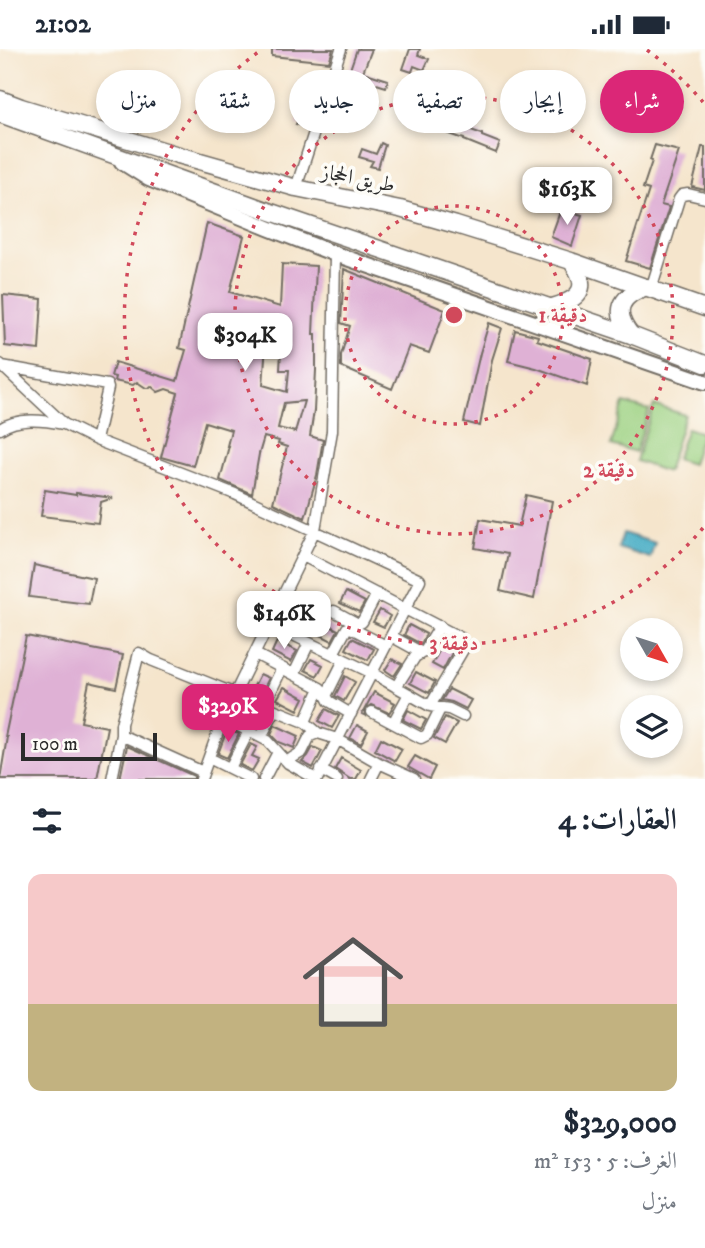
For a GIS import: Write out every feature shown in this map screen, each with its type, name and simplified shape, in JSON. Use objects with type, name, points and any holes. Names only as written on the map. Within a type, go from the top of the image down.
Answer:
[{"type":"main road","name":"طريق الحجاز","points":[[0,99],[175,154],[296,188],[400,209],[570,261],[705,308]]},
{"type":"main road","points":[[0,114],[271,212],[631,335],[705,364]]},
{"type":"main road","points":[[113,154],[128,167],[149,179],[335,254],[705,381]]},
{"type":"main road","points":[[549,308],[564,304],[575,297],[582,286],[582,277],[570,261]]},
{"type":"main road","points":[[631,335],[621,316],[624,300],[632,292],[649,288]]},
{"type":"street","points":[[296,188],[341,49]]},
{"type":"street","points":[[649,288],[679,199],[688,194],[705,198]]},
{"type":"street","points":[[121,735],[202,776],[223,718],[315,530],[332,431],[335,254]]},
{"type":"street","points":[[1,365],[107,385],[96,440]]},
{"type":"street","points":[[1,365],[64,424]]},
{"type":"street","points":[[0,429],[18,421],[64,424],[96,440],[235,494],[420,580],[318,776]]},
{"type":"street","points":[[303,556],[461,638],[464,648],[435,707],[426,735],[419,737],[372,712]]},
{"type":"street","points":[[333,654],[354,626],[365,619],[377,594]]},
{"type":"street","points":[[334,611],[386,646]]},
{"type":"street","points":[[270,624],[435,707],[449,709],[463,716]]},
{"type":"street","points":[[396,687],[415,657],[427,649],[440,626]]},
{"type":"street","points":[[391,636],[422,653]]},
{"type":"street","points":[[294,674],[309,643]]},
{"type":"street","points":[[111,779],[121,724],[139,653],[305,722],[318,733],[337,739],[414,779]]},
{"type":"street","points":[[255,654],[323,692],[329,701],[351,714]]},
{"type":"street","points":[[305,722],[344,660]]},
{"type":"street","points":[[264,706],[282,669]]},
{"type":"street","points":[[393,723],[409,694]]},
{"type":"street","points":[[261,737],[275,710]]},
{"type":"street","points":[[223,718],[268,741],[288,763],[318,776],[338,779]]},
{"type":"street","points":[[230,768],[249,731]]},
{"type":"street","points":[[288,763],[302,752],[310,736],[318,733]]},
{"type":"street","points":[[264,779],[278,752]]},
{"type":"street","points":[[209,758],[251,779]]},
{"type":"street","points":[[371,779],[379,763]]},
{"type":"green space","points":[[624,403],[649,410],[636,452],[611,445]]},
{"type":"green space","points":[[654,405],[685,415],[667,472],[636,461]]},
{"type":"green space","points":[[687,428],[702,433],[692,464],[676,459]]},
{"type":"water","points":[[623,533],[655,543],[650,558],[618,548]]},
{"type":"building","points":[[272,49],[333,49],[329,62],[272,56]]},
{"type":"building","points":[[357,49],[372,49],[364,70],[350,70]]},
{"type":"building","points":[[410,49],[420,49],[418,55],[429,59],[424,70],[414,66],[413,70],[403,69]]},
{"type":"building","points":[[379,77],[388,80],[386,87],[379,85]]},
{"type":"building","points":[[447,133],[479,133],[500,143],[496,153]]},
{"type":"building","points":[[381,143],[385,145],[378,168],[370,166],[373,161],[359,157],[362,149],[376,154]]},
{"type":"building","points":[[655,145],[679,151],[661,205],[669,207],[650,268],[626,261],[649,190],[643,188]]},
{"type":"building","points":[[702,147],[705,147],[705,190],[692,187]]},
{"type":"building","points":[[561,209],[582,215],[572,246],[551,237]]},
{"type":"building","points":[[207,223],[244,236],[230,292],[280,307],[282,264],[316,266],[313,334],[316,334],[316,370],[310,436],[323,440],[305,518],[273,503],[287,447],[278,444],[279,441],[264,437],[252,494],[220,480],[231,430],[205,422],[193,466],[161,457],[178,393],[166,389],[158,392],[151,386],[146,388],[137,382],[133,385],[114,381],[115,377],[111,376],[115,362],[177,381],[186,350],[179,348]],"holes":[[[267,331],[282,332],[280,370],[289,370],[287,392],[263,385]],[[304,401],[295,432],[278,428],[284,403]]]},
{"type":"building","points":[[344,269],[445,310],[429,353],[409,346],[392,389],[341,367],[341,355],[350,326],[341,323]]},
{"type":"building","points":[[3,295],[42,299],[39,350],[5,346]]},
{"type":"building","points":[[489,323],[502,328],[492,360],[480,426],[464,422]]},
{"type":"building","points":[[515,330],[538,336],[537,340],[592,359],[587,386],[508,361]]},
{"type":"building","points":[[45,490],[113,498],[101,502],[98,523],[41,516]]},
{"type":"building","points":[[526,495],[552,501],[534,599],[500,591],[508,554],[475,548],[480,519],[519,526]]},
{"type":"building","points":[[34,565],[94,578],[89,604],[29,597]]},
{"type":"building","points":[[346,592],[365,602],[359,612],[340,603]]},
{"type":"building","points":[[288,603],[299,610],[290,625],[279,620]]},
{"type":"building","points":[[380,610],[390,616],[384,627],[373,622]]},
{"type":"building","points":[[319,620],[338,630],[332,641],[313,631]]},
{"type":"building","points":[[409,625],[426,634],[421,644],[404,635]]},
{"type":"building","points":[[26,636],[123,655],[116,688],[89,682],[81,722],[107,727],[97,779],[0,779],[5,737]]},
{"type":"building","points":[[352,638],[374,649],[368,660],[346,649]]},
{"type":"building","points":[[277,641],[297,651],[291,662],[272,652]]},
{"type":"building","points":[[443,644],[454,649],[443,670],[432,664]]},
{"type":"building","points":[[311,659],[323,665],[317,676],[305,670]]},
{"type":"building","points":[[392,659],[402,664],[394,676],[385,670]]},
{"type":"building","points":[[416,672],[435,682],[429,693],[410,683]]},
{"type":"building","points":[[260,674],[269,678],[260,696],[251,692]]},
{"type":"building","points":[[345,676],[355,682],[344,701],[335,696]]},
{"type":"building","points":[[284,687],[304,698],[298,710],[277,699]]},
{"type":"building","points":[[449,689],[471,700],[466,709],[442,700]]},
{"type":"building","points":[[374,692],[395,703],[389,713],[371,705],[365,709],[366,716],[362,714]]},
{"type":"building","points":[[326,709],[339,716],[332,728],[319,721]]},
{"type":"building","points":[[408,710],[426,720],[421,729],[403,720]]},
{"type":"building","points":[[245,711],[262,719],[258,727],[241,719]]},
{"type":"building","points":[[445,717],[457,723],[445,744],[434,738]]},
{"type":"building","points":[[275,725],[299,736],[294,748],[279,742],[271,734]]},
{"type":"building","points":[[357,725],[368,731],[361,744],[350,738]]},
{"type":"building","points":[[227,730],[239,734],[227,758],[218,754]]},
{"type":"building","points":[[381,738],[402,749],[395,761],[375,750]]},
{"type":"building","points":[[251,744],[257,747],[252,756],[259,759],[252,771],[240,765]]},
{"type":"building","points":[[127,746],[194,776],[194,779],[120,779]]},
{"type":"building","points":[[313,747],[322,751],[313,768],[302,762]]},
{"type":"building","points":[[415,756],[435,767],[429,779],[408,767]]},
{"type":"building","points":[[341,758],[361,770],[356,779],[350,779],[335,769]]}]
